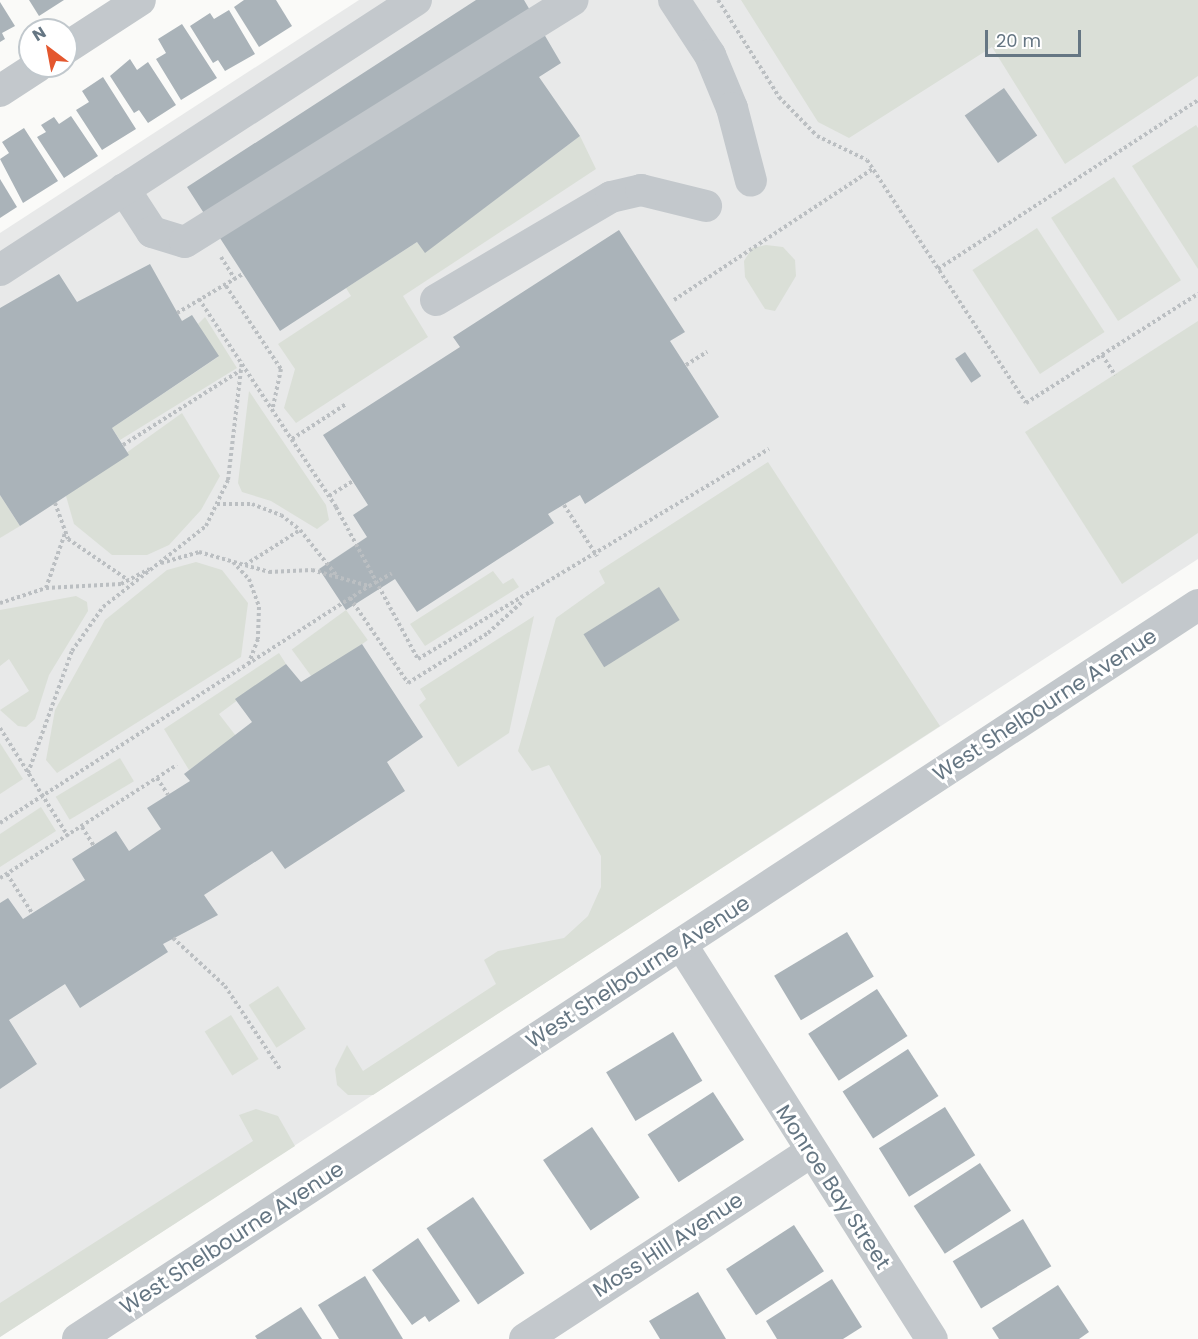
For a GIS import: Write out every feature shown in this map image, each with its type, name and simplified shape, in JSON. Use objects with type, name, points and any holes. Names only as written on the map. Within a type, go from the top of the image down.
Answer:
[{"type":"street","points":[[78,40],[140,0]]},
{"type":"street","points":[[0,270],[416,0]]},
{"type":"street","points":[[124,189],[152,232],[185,242],[573,0]]},
{"type":"street","points":[[674,0],[710,55],[732,108],[751,180]]},
{"type":"street","points":[[0,90],[19,78]]},
{"type":"street","points":[[436,300],[611,197],[641,190],[706,206]]},
{"type":"street","name":"West Shelbourne Avenue","points":[[78,1339],[1198,605]]},
{"type":"street","name":"Monroe Bay Street","points":[[681,945],[735,1034],[932,1339]]},
{"type":"street","name":"Moss Hill Avenue","points":[[525,1339],[811,1152]]},
{"type":"path","points":[[718,0],[779,97],[817,136],[867,160],[1026,403],[1198,294]]},
{"type":"path","points":[[938,269],[1198,100]]},
{"type":"path","points":[[674,300],[873,169]]},
{"type":"path","points":[[229,268],[236,279]]},
{"type":"path","points":[[177,313],[226,286],[243,273]]},
{"type":"path","points":[[226,286],[281,369],[273,409]]},
{"type":"path","points":[[199,299],[329,496],[375,585],[418,659],[495,610],[526,598],[597,556],[769,449]]},
{"type":"path","points":[[686,365],[707,352]]},
{"type":"path","points":[[1101,355],[1115,375]]},
{"type":"path","points":[[28,773],[72,651],[103,607],[206,526],[228,480],[242,361]]},
{"type":"path","points":[[123,445],[242,369]]},
{"type":"path","points":[[291,439],[346,404]]},
{"type":"path","points":[[329,496],[353,481]]},
{"type":"path","points":[[55,503],[66,532],[128,580]]},
{"type":"path","points":[[217,504],[252,504],[300,530],[338,577]]},
{"type":"path","points":[[564,505],[597,556]]},
{"type":"path","points":[[245,565],[300,530]]},
{"type":"path","points":[[46,588],[66,532]]},
{"type":"path","points":[[0,603],[46,588],[95,588],[128,580],[159,564],[198,552],[245,565],[338,577],[369,586]]},
{"type":"path","points":[[233,562],[249,579],[259,607],[258,639],[249,663]]},
{"type":"path","points":[[0,823],[392,573]]},
{"type":"path","points":[[350,598],[408,683],[488,633],[526,598]]},
{"type":"path","points":[[0,728],[68,836]]},
{"type":"path","points":[[0,878],[177,765]]},
{"type":"path","points":[[157,778],[168,795]]},
{"type":"path","points":[[82,827],[94,846]]},
{"type":"path","points":[[7,874],[32,913]]},
{"type":"path","points":[[173,938],[225,986],[280,1069]]},
{"type":"shaded area","points":[[359,0],[1198,0],[1198,559],[0,1337],[0,233]]},
{"type":"shaded area","points":[[741,0],[1198,0],[1198,76],[1065,164],[992,47],[849,138],[818,122]]},
{"type":"shaded area","points":[[1196,125],[1198,128],[1198,269],[1132,166]]},
{"type":"shaded area","points":[[580,136],[596,169],[403,296],[428,337],[296,423],[284,408],[295,369],[278,344],[351,296],[346,288],[417,242],[425,252]]},
{"type":"shaded area","points":[[1114,177],[1181,280],[1118,321],[1051,218]]},
{"type":"shaded area","points":[[1037,228],[1105,332],[1040,374],[972,270]]},
{"type":"shaded area","points":[[766,245],[783,247],[795,260],[796,276],[775,311],[765,309],[745,277],[744,261],[752,248]]},
{"type":"shaded area","points":[[205,317],[237,368],[120,440],[112,428],[218,357],[198,324]]},
{"type":"shaded area","points":[[1198,321],[1198,533],[1122,584],[1025,432]]},
{"type":"shaded area","points":[[249,391],[326,505],[329,520],[317,529],[271,501],[242,492],[238,483]]},
{"type":"shaded area","points":[[182,413],[220,476],[201,510],[169,545],[147,555],[112,555],[74,524],[66,496]]},
{"type":"shaded area","points":[[768,462],[940,726],[373,1095],[348,1095],[337,1085],[335,1069],[347,1045],[363,1071],[496,984],[484,960],[498,951],[564,938],[588,916],[601,887],[601,856],[549,765],[532,771],[518,751],[556,618],[605,583],[599,571]]},
{"type":"shaded area","points":[[0,495],[20,526],[0,538]]},
{"type":"shaded area","points":[[196,562],[222,570],[248,603],[241,657],[57,773],[46,760],[55,710],[105,620],[167,570]]},
{"type":"shaded area","points":[[493,571],[503,584],[513,578],[519,587],[425,646],[410,624]]},
{"type":"shaded area","points":[[76,596],[87,602],[88,611],[49,675],[35,719],[26,727],[18,726],[0,710],[29,691],[9,659],[0,666],[0,610]]},
{"type":"shaded area","points":[[346,610],[368,640],[314,679],[292,649]]},
{"type":"shaded area","points":[[534,616],[509,733],[458,767],[419,705],[426,699],[420,689]]},
{"type":"shaded area","points":[[279,653],[286,664],[219,714],[236,736],[189,770],[164,729]]},
{"type":"shaded area","points":[[0,743],[23,779],[0,794]]},
{"type":"shaded area","points":[[120,758],[134,781],[70,820],[56,797]]},
{"type":"shaded area","points":[[41,807],[56,831],[0,867],[0,834]]},
{"type":"shaded area","points":[[278,986],[306,1029],[276,1048],[249,1005]]},
{"type":"shaded area","points":[[231,1015],[259,1059],[232,1076],[205,1031]]},
{"type":"shaded area","points":[[256,1109],[278,1116],[295,1146],[0,1337],[0,1303],[253,1141],[239,1115]]},
{"type":"building","points":[[29,0],[64,0],[39,16]]},
{"type":"building","points":[[244,0],[276,0],[292,26],[259,47],[234,7]]},
{"type":"building","points":[[476,0],[524,0],[561,63],[539,77],[580,136],[425,253],[417,242],[280,331],[187,187]]},
{"type":"building","points":[[0,2],[15,26],[2,33],[5,39],[0,42]]},
{"type":"building","points":[[229,10],[255,54],[225,71],[218,60],[213,63],[190,26],[210,13],[214,19]]},
{"type":"building","points":[[182,24],[217,78],[181,100],[156,59],[166,53],[158,39]]},
{"type":"building","points":[[130,59],[137,70],[148,62],[176,105],[148,123],[139,110],[134,113],[110,76]]},
{"type":"building","points":[[103,77],[136,129],[102,150],[76,110],[89,102],[82,91]]},
{"type":"building","points":[[1004,88],[1037,136],[998,163],[965,116]]},
{"type":"building","points":[[71,116],[98,156],[64,178],[37,137],[46,132],[41,125],[54,117],[59,124]]},
{"type":"building","points":[[24,128],[58,181],[23,203],[0,159],[9,153],[2,142]]},
{"type":"building","points":[[0,179],[17,207],[0,218]]},
{"type":"building","points":[[619,230],[685,332],[670,341],[719,417],[585,504],[580,495],[548,514],[554,523],[417,612],[395,579],[346,610],[319,569],[367,537],[353,515],[368,505],[323,435],[460,347],[453,337]]},
{"type":"building","points":[[150,264],[182,321],[192,315],[219,356],[112,428],[129,455],[20,526],[0,495],[0,308],[59,274],[77,302]]},
{"type":"building","points":[[965,352],[981,376],[971,383],[955,359]]},
{"type":"building","points":[[659,587],[680,620],[604,667],[584,634]]},
{"type":"building","points":[[362,644],[423,737],[387,762],[405,791],[285,869],[272,851],[204,895],[218,915],[163,944],[168,952],[80,1008],[65,984],[9,1020],[37,1064],[0,1089],[0,903],[8,898],[23,919],[85,880],[72,859],[116,831],[129,851],[161,829],[147,808],[190,781],[184,774],[252,722],[235,699],[286,664],[301,682]]},
{"type":"building","points":[[847,932],[874,977],[801,1020],[774,976]]},
{"type":"building","points":[[877,989],[907,1036],[839,1081],[808,1034]]},
{"type":"building","points":[[673,1032],[702,1081],[635,1121],[606,1072]]},
{"type":"building","points":[[908,1049],[938,1096],[873,1138],[843,1091]]},
{"type":"building","points":[[713,1092],[744,1140],[679,1182],[648,1134]]},
{"type":"building","points":[[945,1107],[975,1155],[909,1197],[879,1148]]},
{"type":"building","points":[[592,1127],[640,1197],[591,1230],[543,1160]]},
{"type":"building","points":[[980,1163],[1011,1211],[945,1254],[914,1206]]},
{"type":"building","points":[[473,1197],[524,1273],[478,1305],[427,1228]]},
{"type":"building","points":[[1023,1219],[1051,1266],[981,1308],[953,1261]]},
{"type":"building","points":[[794,1225],[824,1271],[756,1315],[726,1269]]},
{"type":"building","points":[[418,1238],[460,1301],[429,1322],[425,1316],[412,1325],[372,1270]]},
{"type":"building","points":[[365,1276],[403,1339],[339,1339],[318,1305]]},
{"type":"building","points":[[832,1279],[862,1327],[843,1339],[777,1339],[766,1321]]},
{"type":"building","points":[[1058,1285],[1089,1332],[1079,1339],[999,1339],[992,1328]]},
{"type":"building","points":[[698,1292],[726,1339],[660,1339],[649,1321]]},
{"type":"building","points":[[301,1307],[322,1339],[257,1339],[255,1336]]}]
